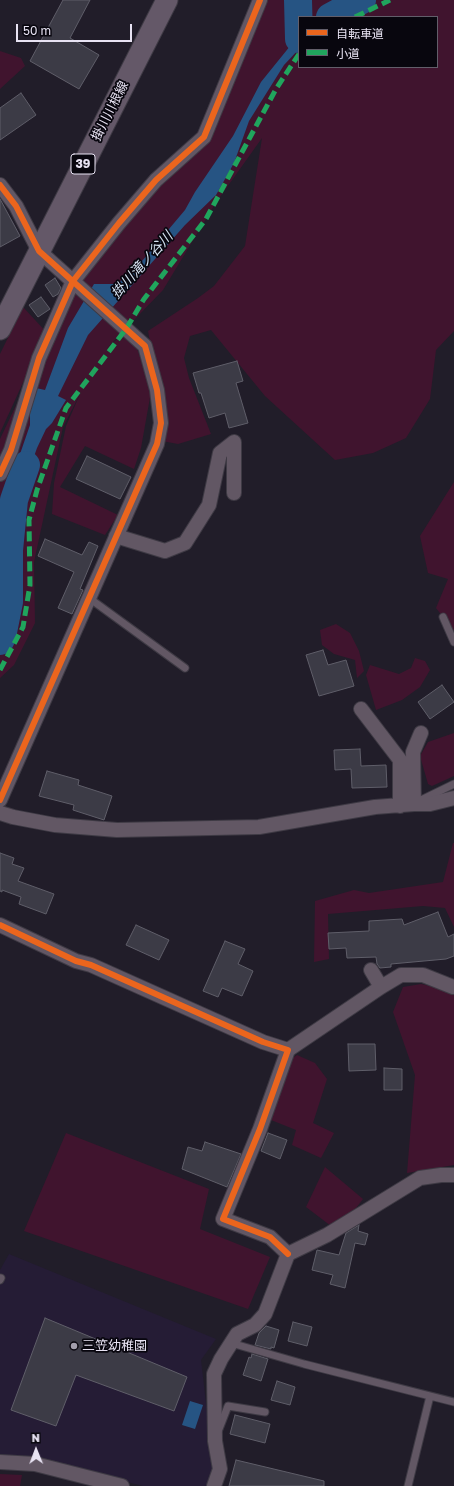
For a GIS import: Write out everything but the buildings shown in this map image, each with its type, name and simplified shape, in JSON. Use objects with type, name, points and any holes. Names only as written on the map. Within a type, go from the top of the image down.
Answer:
[{"type":"main road","name":"掛川川根線","points":[[0,329],[163,1]]},
{"type":"street","points":[[0,474],[11,450],[39,358],[73,281],[119,223],[156,180],[204,137],[260,0]]},
{"type":"street","points":[[0,185],[16,206],[39,251],[146,346],[157,390],[161,423],[157,444],[0,800]]},
{"type":"street","points":[[116,536],[165,551],[185,543],[209,504],[220,453],[234,442],[234,493]]},
{"type":"street","points":[[361,709],[400,760],[407,805]]},
{"type":"street","points":[[407,805],[413,752],[421,733]]},
{"type":"street","points":[[0,813],[55,825],[117,830],[251,827],[375,808],[430,804],[454,798]]},
{"type":"street","points":[[0,925],[76,961],[91,965],[263,1042],[288,1050]]},
{"type":"street","points":[[371,970],[381,988]]},
{"type":"street","points":[[288,1254],[270,1237],[223,1219],[260,1129],[288,1050],[401,975],[423,975],[453,987]]},
{"type":"street","points":[[214,1486],[220,1469],[214,1441],[214,1374],[221,1359],[237,1334],[255,1325],[265,1314],[288,1254],[327,1235],[420,1178],[441,1174],[454,1174]]},
{"type":"street","points":[[0,1462],[35,1464],[122,1486]]},
{"type":"lane","points":[[89,598],[185,668]]},
{"type":"lane","points":[[443,617],[454,642]]},
{"type":"lane","points":[[407,805],[454,784]]},
{"type":"lane","points":[[231,1343],[304,1364],[454,1402]]},
{"type":"lane","points":[[408,1486],[430,1396]]},
{"type":"lane","points":[[214,1441],[228,1406],[265,1412]]},
{"type":"shaded area","points":[[260,0],[352,0],[353,4],[362,0],[454,0],[454,331],[436,350],[430,399],[406,438],[373,453],[335,460],[265,396],[211,330],[190,336],[184,358],[189,378],[211,434],[178,444],[162,441],[160,394],[148,331],[214,286],[245,246],[262,138],[215,204],[163,290],[107,348],[122,335],[137,348],[151,392],[141,448],[134,469],[85,446],[60,487],[118,515],[105,535],[52,514],[54,483],[66,426],[81,392],[63,427],[34,562],[35,623],[14,665],[0,678],[0,439],[46,342],[26,376],[0,433],[0,354],[23,307],[49,335],[73,281],[119,223],[201,128]]},
{"type":"shaded area","points":[[0,51],[21,58],[25,66],[0,89]]},
{"type":"shaded area","points":[[454,482],[454,631],[436,608],[448,579],[428,573],[420,536]]},
{"type":"shaded area","points":[[336,624],[350,633],[359,651],[364,671],[357,678],[355,660],[334,654],[322,645],[320,630]]},
{"type":"shaded area","points":[[415,658],[425,661],[430,670],[420,687],[402,700],[376,710],[366,675],[370,665],[399,674],[411,668]]},
{"type":"shaded area","points":[[454,733],[454,776],[432,786],[428,784],[420,756],[428,742]]},
{"type":"shaded area","points":[[453,843],[454,927],[445,908],[423,906],[328,914],[329,959],[314,962],[315,901],[354,890],[369,893],[443,882]]},
{"type":"shaded area","points":[[421,984],[454,991],[454,1165],[407,1173],[415,1075],[393,1012],[403,987]]},
{"type":"shaded area","points":[[297,1055],[315,1063],[327,1079],[313,1123],[334,1133],[321,1158],[292,1145],[296,1130],[271,1120],[293,1058]]},
{"type":"shaded area","points":[[66,1133],[209,1189],[200,1229],[270,1257],[248,1309],[24,1231]]},
{"type":"shaded area","points":[[325,1167],[363,1199],[356,1208],[331,1226],[306,1207]]},
{"type":"shaded area","points":[[9,1254],[216,1339],[201,1360],[214,1472],[211,1486],[143,1486],[60,1465],[0,1462],[0,1270]]},
{"type":"shaded area","points":[[0,1474],[22,1475],[20,1486],[0,1486]]},
{"type":"water","points":[[298,36],[298,50],[284,65],[249,121],[234,163],[216,195],[185,225],[88,335],[58,396],[66,400],[52,423],[46,429],[37,448],[19,499],[8,502],[10,483],[30,425],[30,407],[36,388],[45,390],[68,328],[94,284],[117,284],[137,267],[185,210],[195,192],[233,136],[261,82]]},
{"type":"water","points":[[10,543],[7,630],[0,643],[0,616],[2,610],[6,553]]},
{"type":"water","points":[[190,1401],[203,1405],[195,1429],[182,1425]]},
{"type":"waterway","name":"掛川滝ノ谷川","points":[[298,0],[298,16]]},
{"type":"waterway","points":[[332,16],[362,0]]},
{"type":"waterway","name":"掛川滝ノ谷川","points":[[0,641],[9,602],[9,550],[14,500],[26,465]]},
{"type":"marked path","points":[[357,16],[390,0]]},
{"type":"marked path","points":[[0,670],[23,627],[30,585],[29,520],[37,490],[66,408],[126,329],[144,299],[206,219],[276,89],[298,56]]},
{"type":"cycle path","points":[[0,474],[11,450],[39,358],[73,281],[119,223],[156,180],[204,137],[260,0]]},
{"type":"cycle path","points":[[0,185],[16,206],[39,251],[145,346],[157,390],[161,423],[157,444],[0,800]]},
{"type":"cycle path","points":[[0,925],[76,961],[91,965],[263,1042],[288,1050],[260,1129],[223,1219],[270,1237],[288,1254]]},
{"type":"place","name":"三笠幼稚園","points":[[74,1346]]}]
